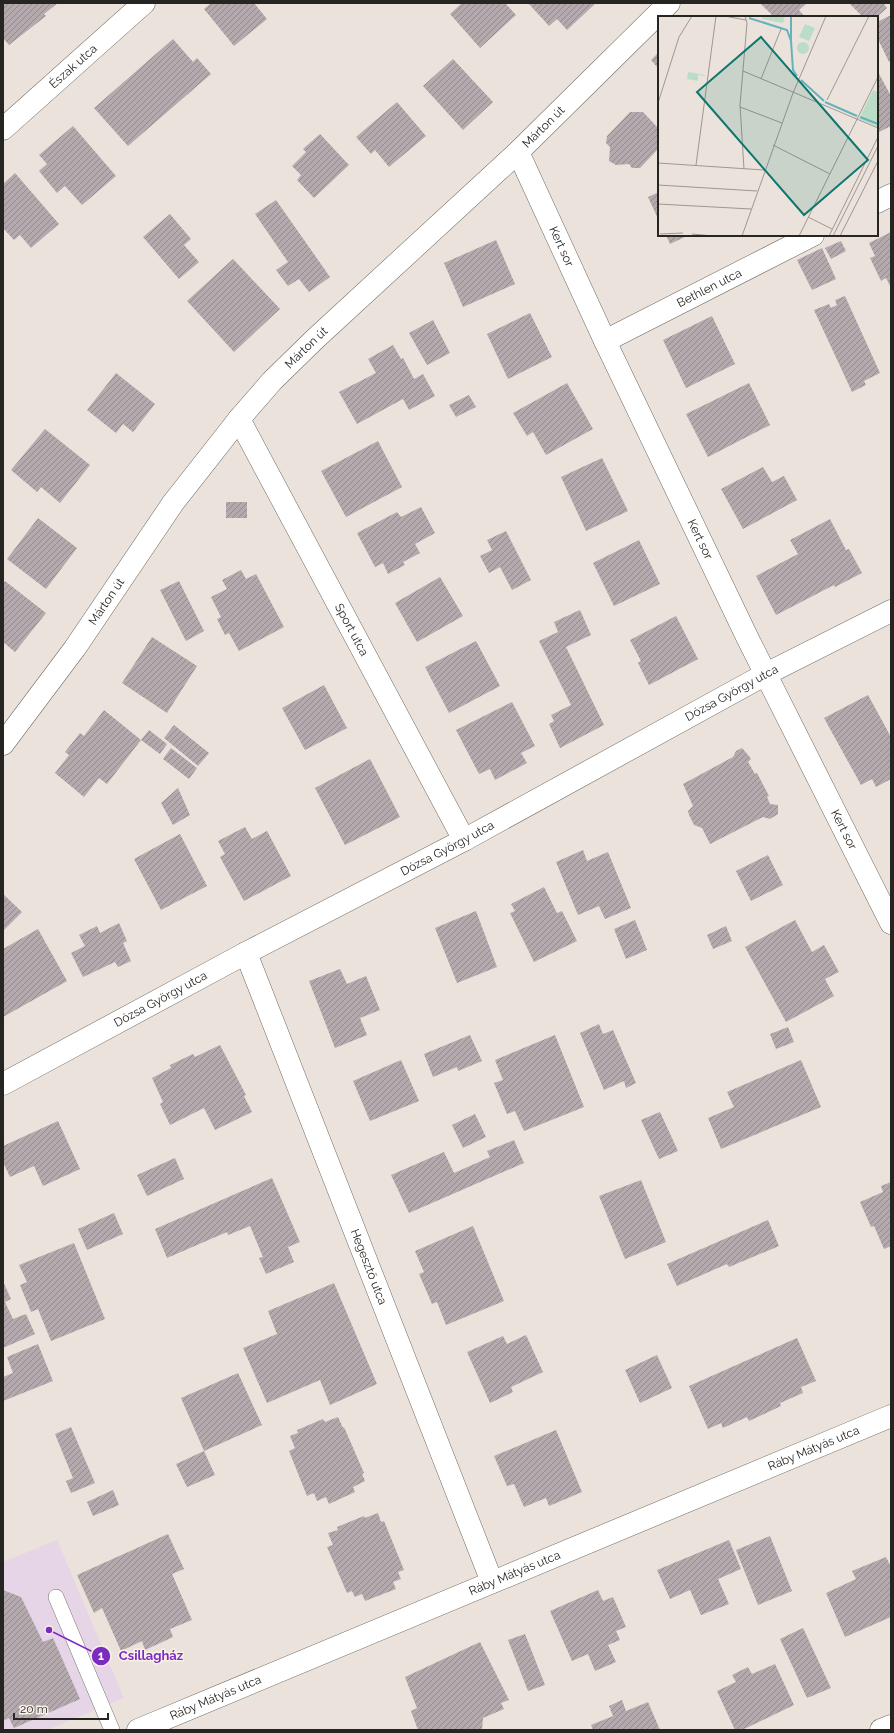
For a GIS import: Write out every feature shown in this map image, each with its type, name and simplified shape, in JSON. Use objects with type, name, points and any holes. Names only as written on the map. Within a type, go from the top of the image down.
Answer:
[{"type":"street","name":"Észak utca","points":[[3,129],[144,3]]},
{"type":"street","name":"Márton út","points":[[3,744],[75,648],[173,503],[239,419],[272,381],[315,339],[518,152],[669,3]]},
{"type":"street","name":"Kert sor","points":[[518,152],[605,341],[766,674],[891,923]]},
{"type":"street","points":[[878,202],[891,195]]},
{"type":"street","name":"Bethlen utca","points":[[605,341],[810,236]]},
{"type":"street","name":"Sport utca","points":[[239,419],[464,840]]},
{"type":"street","name":"Dózsa György utca","points":[[3,1084],[246,953],[464,840],[766,674],[891,612]]},
{"type":"street","name":"Hegesztő utca","points":[[246,953],[492,1582]]},
{"type":"street","name":"Ráby Mátyás utca","points":[[138,1730],[891,1416]]},
{"type":"street","points":[[881,1730],[891,1726]]},
{"type":"lane","points":[[56,1597],[112,1730]]},
{"type":"shaded area","points":[[57,1540],[124,1698],[47,1730],[3,1730],[3,1562]]},
{"type":"building","points":[[3,3],[58,3],[44,14],[46,16],[9,45],[3,38]]},
{"type":"building","points":[[211,3],[254,3],[267,19],[234,46],[204,9]]},
{"type":"building","points":[[462,3],[505,3],[516,15],[480,48],[450,14]]},
{"type":"building","points":[[596,3],[567,30],[557,19],[549,26],[529,4]]},
{"type":"building","points":[[760,3],[807,3],[799,10],[804,16],[773,16]]},
{"type":"building","points":[[849,3],[883,3],[887,8],[878,16],[862,16]]},
{"type":"building","points":[[891,15],[891,61],[889,62],[878,39],[878,22]]},
{"type":"building","points":[[173,39],[193,62],[197,58],[211,74],[128,146],[94,108]]},
{"type":"building","points":[[658,53],[658,68],[651,60]]},
{"type":"building","points":[[453,59],[493,102],[463,130],[423,86]]},
{"type":"building","points":[[878,72],[891,96],[891,126],[878,132]]},
{"type":"building","points":[[397,102],[426,136],[389,167],[375,150],[371,154],[356,137]]},
{"type":"building","points":[[630,112],[643,112],[658,128],[658,149],[640,168],[632,168],[629,164],[616,165],[609,161],[610,147],[606,143],[607,136]]},
{"type":"building","points":[[73,126],[116,176],[82,205],[65,186],[57,193],[39,171],[47,164],[39,155]]},
{"type":"building","points":[[320,134],[349,165],[314,198],[297,180],[301,175],[292,166],[306,152],[303,149]]},
{"type":"building","points":[[15,173],[59,224],[31,248],[20,235],[14,240],[3,228],[3,184]]},
{"type":"building","points":[[658,192],[658,219],[648,197]]},
{"type":"building","points":[[276,200],[330,277],[309,292],[299,279],[288,286],[276,270],[288,262],[255,214]]},
{"type":"building","points":[[170,214],[191,239],[184,245],[199,262],[179,279],[143,237]]},
{"type":"building","points":[[891,232],[891,288],[886,278],[881,281],[870,258],[875,256],[869,243]]},
{"type":"building","points":[[666,236],[687,236],[670,244]]},
{"type":"building","points":[[496,240],[515,284],[463,307],[444,263]]},
{"type":"building","points":[[841,241],[846,251],[831,259],[825,248]]},
{"type":"building","points":[[822,248],[836,279],[812,290],[797,260]]},
{"type":"building","points":[[233,259],[280,309],[234,352],[187,301]]},
{"type":"building","points":[[845,296],[880,373],[864,381],[866,385],[852,392],[814,310],[829,304],[831,308],[837,305],[835,300]]},
{"type":"building","points":[[530,313],[552,357],[508,379],[487,334]]},
{"type":"building","points":[[712,316],[735,364],[686,388],[663,340]]},
{"type":"building","points":[[433,320],[450,353],[427,365],[409,333]]},
{"type":"building","points":[[393,345],[401,359],[403,358],[414,379],[423,374],[435,396],[409,410],[403,399],[357,424],[339,392],[376,373],[368,359]]},
{"type":"building","points":[[116,373],[155,404],[133,432],[123,424],[116,433],[87,410]]},
{"type":"building","points":[[567,383],[593,429],[546,455],[533,432],[527,436],[513,413]]},
{"type":"building","points":[[749,383],[770,425],[708,457],[686,414]]},
{"type":"building","points":[[469,395],[476,407],[456,417],[449,405]]},
{"type":"building","points":[[45,429],[90,465],[60,503],[41,487],[37,492],[11,470]]},
{"type":"building","points":[[378,441],[402,487],[346,517],[321,471]]},
{"type":"building","points":[[602,458],[628,511],[586,531],[561,477]]},
{"type":"building","points":[[763,467],[772,482],[784,476],[797,500],[743,529],[721,489]]},
{"type":"building","points":[[226,502],[247,502],[247,518],[226,518]]},
{"type":"building","points":[[421,507],[435,533],[415,544],[420,553],[403,562],[405,565],[388,574],[383,563],[375,567],[357,533],[397,512],[401,517]]},
{"type":"building","points":[[38,518],[77,548],[46,589],[7,559]]},
{"type":"building","points":[[830,519],[846,550],[849,549],[862,573],[835,587],[834,585],[776,615],[756,576],[798,554],[790,540]]},
{"type":"building","points":[[506,531],[531,580],[512,590],[500,567],[489,573],[480,556],[492,550],[487,540]]},
{"type":"building","points":[[639,540],[660,584],[614,606],[593,563]]},
{"type":"building","points":[[241,570],[246,579],[256,574],[284,627],[239,651],[229,633],[225,635],[217,619],[221,617],[211,597],[227,589],[222,580]]},
{"type":"building","points":[[440,577],[463,616],[417,642],[395,603]]},
{"type":"building","points":[[5,581],[46,613],[15,652],[3,642],[3,584]]},
{"type":"building","points":[[179,581],[204,631],[186,641],[160,590]]},
{"type":"building","points":[[580,610],[591,635],[566,647],[604,725],[560,748],[549,724],[554,721],[551,715],[571,705],[539,641],[558,632],[554,622]]},
{"type":"building","points":[[676,616],[698,659],[649,685],[638,663],[641,661],[630,640]]},
{"type":"building","points":[[152,637],[197,666],[167,713],[122,683]]},
{"type":"building","points":[[476,641],[500,686],[449,713],[425,667]]},
{"type":"building","points":[[324,685],[347,728],[305,750],[282,708]]},
{"type":"building","points":[[868,695],[891,737],[891,779],[876,787],[872,779],[861,785],[824,718]]},
{"type":"building","points":[[512,702],[535,746],[521,753],[527,763],[495,780],[490,769],[479,774],[456,730]]},
{"type":"building","points":[[104,710],[141,740],[107,784],[99,778],[84,797],[55,773],[69,755],[65,752],[80,733],[84,736]]},
{"type":"building","points":[[174,725],[209,753],[198,766],[164,738]]},
{"type":"building","points":[[149,730],[167,744],[160,754],[141,740]]},
{"type":"building","points":[[171,748],[197,768],[189,779],[163,759]]},
{"type":"building","points":[[742,748],[751,759],[748,762],[755,774],[757,773],[769,796],[767,797],[770,804],[778,805],[778,814],[770,819],[763,817],[710,844],[702,828],[694,825],[689,815],[688,811],[693,806],[683,784],[733,757],[736,751]]},
{"type":"building","points":[[370,759],[400,817],[345,845],[315,788]]},
{"type":"building","points":[[178,788],[190,815],[173,825],[161,803]]},
{"type":"building","points":[[245,827],[252,839],[267,831],[291,876],[244,901],[220,857],[225,854],[218,841]]},
{"type":"building","points":[[180,834],[207,886],[161,910],[134,859]]},
{"type":"building","points":[[583,850],[587,861],[608,852],[631,908],[605,919],[599,906],[578,915],[556,862]]},
{"type":"building","points":[[768,855],[783,885],[751,901],[736,871]]},
{"type":"building","points":[[544,887],[557,913],[562,911],[577,941],[534,962],[510,913],[515,911],[511,904]]},
{"type":"building","points":[[3,894],[22,912],[3,931]]},
{"type":"building","points":[[476,911],[497,967],[457,983],[435,928]]},
{"type":"building","points":[[635,920],[647,950],[626,959],[614,929]]},
{"type":"building","points":[[795,920],[812,952],[824,945],[839,972],[825,979],[834,996],[786,1022],[745,947]]},
{"type":"building","points":[[119,923],[127,941],[123,943],[131,961],[118,967],[115,962],[83,977],[71,953],[85,946],[79,935],[97,926],[100,933]]},
{"type":"building","points":[[726,926],[732,941],[713,949],[707,935]]},
{"type":"building","points":[[38,929],[67,981],[3,1017],[3,949]]},
{"type":"building","points":[[340,969],[347,984],[366,976],[380,1010],[360,1018],[367,1035],[335,1048],[309,981]]},
{"type":"building","points":[[599,1024],[603,1034],[613,1030],[636,1083],[626,1088],[624,1081],[604,1090],[580,1033]]},
{"type":"building","points":[[788,1027],[794,1042],[776,1049],[770,1034]]},
{"type":"building","points":[[470,1035],[482,1061],[458,1071],[457,1067],[433,1077],[424,1054]]},
{"type":"building","points":[[555,1035],[584,1107],[524,1131],[515,1111],[507,1114],[494,1083],[503,1080],[495,1060]]},
{"type":"building","points":[[220,1045],[246,1095],[244,1096],[252,1112],[215,1130],[204,1108],[170,1125],[160,1104],[163,1102],[152,1078],[171,1068],[170,1065],[193,1054],[195,1057]]},
{"type":"building","points":[[401,1060],[419,1101],[370,1121],[353,1081]]},
{"type":"building","points":[[801,1060],[821,1107],[721,1149],[708,1118],[734,1107],[727,1092]]},
{"type":"building","points":[[660,1112],[678,1151],[659,1159],[641,1120]]},
{"type":"building","points":[[475,1114],[486,1137],[463,1148],[452,1125]]},
{"type":"building","points":[[58,1121],[80,1169],[43,1186],[34,1166],[10,1177],[3,1162],[3,1146]]},
{"type":"building","points":[[514,1140],[524,1163],[409,1213],[391,1175],[444,1152],[454,1173],[490,1157],[487,1151]]},
{"type":"building","points":[[175,1158],[184,1179],[147,1196],[137,1175]]},
{"type":"building","points":[[272,1178],[300,1242],[288,1247],[294,1262],[266,1274],[259,1258],[263,1257],[250,1226],[228,1235],[227,1232],[167,1258],[155,1229]]},
{"type":"building","points":[[641,1180],[666,1242],[625,1259],[599,1196]]},
{"type":"building","points":[[891,1182],[891,1246],[884,1249],[874,1226],[871,1227],[860,1202],[883,1192],[881,1186]]},
{"type":"building","points":[[114,1213],[123,1234],[87,1250],[78,1229]]},
{"type":"building","points":[[768,1220],[779,1246],[729,1267],[727,1264],[677,1286],[667,1264]]},
{"type":"building","points":[[473,1226],[504,1301],[446,1325],[437,1302],[432,1304],[419,1274],[424,1272],[415,1251]]},
{"type":"building","points":[[74,1243],[105,1319],[51,1341],[38,1309],[31,1312],[20,1285],[27,1282],[19,1265]]},
{"type":"building","points":[[3,1281],[11,1299],[5,1302],[13,1319],[26,1314],[35,1334],[3,1348]]},
{"type":"building","points":[[334,1283],[377,1384],[330,1405],[320,1380],[267,1403],[243,1348],[277,1334],[268,1311]]},
{"type":"building","points":[[526,1335],[543,1372],[511,1387],[513,1392],[490,1403],[467,1352],[503,1336],[507,1344]]},
{"type":"building","points":[[797,1338],[816,1381],[801,1387],[803,1393],[780,1403],[781,1406],[749,1421],[747,1417],[723,1428],[721,1423],[708,1429],[689,1386]]},
{"type":"building","points":[[38,1344],[53,1381],[3,1401],[3,1377],[13,1373],[7,1357]]},
{"type":"building","points":[[657,1355],[672,1388],[640,1403],[625,1370]]},
{"type":"building","points":[[238,1373],[262,1425],[204,1451],[181,1398]]},
{"type":"building","points":[[338,1417],[343,1428],[344,1427],[364,1473],[362,1474],[365,1481],[353,1487],[355,1492],[329,1504],[326,1497],[317,1501],[314,1493],[307,1496],[289,1451],[295,1448],[290,1436],[298,1433],[297,1430],[323,1419],[325,1422]]},
{"type":"building","points":[[71,1427],[95,1483],[71,1493],[66,1481],[73,1478],[55,1434]]},
{"type":"building","points":[[556,1430],[582,1492],[549,1506],[546,1498],[524,1507],[514,1484],[507,1486],[494,1456]]},
{"type":"building","points":[[204,1451],[215,1475],[187,1487],[176,1464]]},
{"type":"building","points":[[113,1490],[119,1505],[93,1516],[87,1502]]},
{"type":"building","points":[[378,1513],[381,1522],[384,1521],[404,1570],[398,1572],[401,1579],[393,1582],[396,1589],[365,1601],[362,1594],[355,1597],[352,1591],[347,1593],[327,1547],[333,1545],[328,1533],[338,1530],[337,1527],[364,1516],[365,1518]]},
{"type":"building","points":[[168,1534],[184,1569],[172,1574],[192,1620],[170,1629],[173,1637],[145,1650],[142,1641],[121,1651],[102,1608],[94,1613],[77,1575]]},
{"type":"building","points":[[770,1536],[792,1591],[758,1605],[736,1550]]},
{"type":"building","points":[[729,1540],[741,1569],[718,1579],[729,1604],[701,1615],[690,1590],[670,1599],[657,1570]]},
{"type":"building","points":[[886,1557],[890,1565],[891,1564],[891,1617],[845,1637],[826,1593],[856,1579],[852,1571]]},
{"type":"building","points":[[3,1590],[21,1597],[43,1642],[53,1638],[80,1699],[14,1728],[9,1718],[3,1721]]},
{"type":"building","points":[[598,1590],[603,1601],[613,1597],[626,1627],[616,1631],[620,1640],[608,1645],[616,1662],[595,1671],[588,1654],[572,1661],[550,1611]]},
{"type":"building","points":[[803,1628],[831,1688],[807,1698],[780,1639]]},
{"type":"building","points":[[525,1634],[545,1685],[528,1691],[508,1640]]},
{"type":"building","points":[[480,1642],[509,1700],[501,1703],[504,1709],[483,1718],[482,1730],[418,1730],[411,1711],[417,1708],[405,1677]]},
{"type":"building","points":[[775,1664],[794,1705],[742,1730],[735,1730],[717,1691],[736,1682],[732,1675],[748,1667],[752,1674]]},
{"type":"building","points":[[622,1700],[626,1711],[648,1702],[660,1730],[593,1730],[591,1725],[613,1716],[609,1706]]},
{"type":"place","name":"Csillagház","points":[[49,1630]]}]
